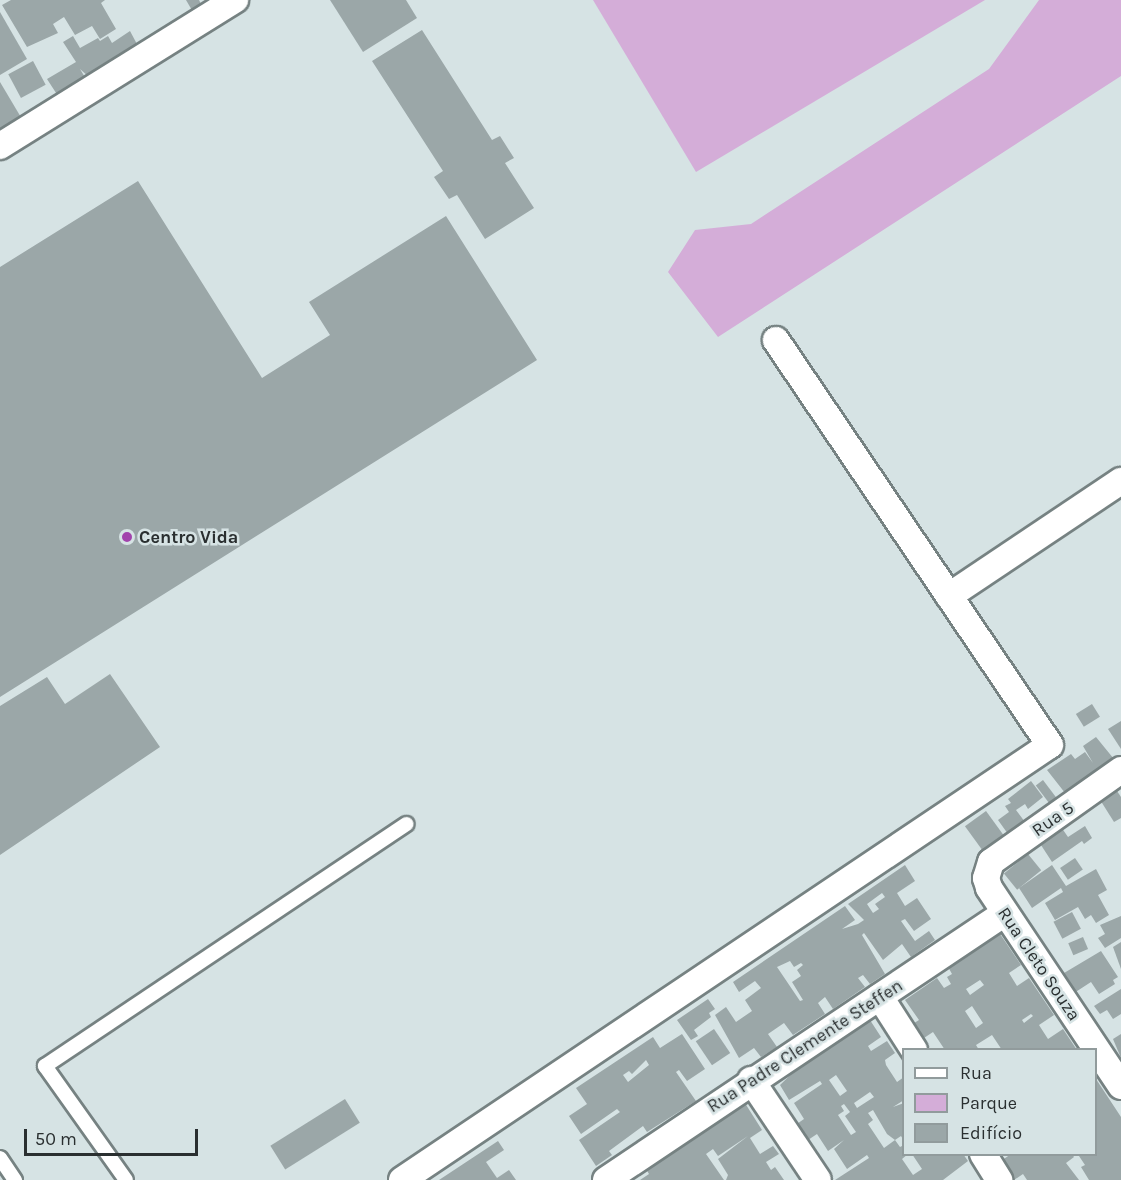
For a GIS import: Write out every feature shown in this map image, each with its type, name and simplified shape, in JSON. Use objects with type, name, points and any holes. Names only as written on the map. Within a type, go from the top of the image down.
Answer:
[{"type":"street","points":[[0,146],[235,0]]},
{"type":"street","points":[[402,1180],[1050,746],[776,340]]},
{"type":"street","points":[[949,596],[1121,481]]},
{"type":"street","name":"Rua 5","points":[[986,869],[1121,771]]},
{"type":"street","name":"Rua Cleto Souza","points":[[986,869],[989,888],[1096,1048]]},
{"type":"street","name":"Rua Padre Clemente Steffen","points":[[606,1180],[751,1080],[1005,913]]},
{"type":"street","points":[[880,997],[913,1048]]},
{"type":"street","name":"Rua Cleto Souza","points":[[1097,1050],[1121,1086]]},
{"type":"street","points":[[751,1080],[818,1180]]},
{"type":"street","points":[[983,1156],[999,1180]]},
{"type":"lane","points":[[126,1180],[45,1066],[407,824]]},
{"type":"lane","points":[[0,1158],[15,1180]]},
{"type":"green space","points":[[593,0],[985,0],[696,172]]},
{"type":"green space","points":[[1039,0],[1121,0],[1121,76],[718,337],[668,272],[695,230],[751,224],[989,69]]},
{"type":"building","points":[[11,0],[105,0],[101,3],[116,29],[100,39],[92,26],[75,35],[64,17],[53,24],[58,33],[27,47],[2,5]]},
{"type":"building","points":[[186,0],[199,0],[202,6],[193,12]]},
{"type":"building","points":[[330,0],[406,0],[417,18],[363,52]]},
{"type":"building","points":[[0,12],[27,59],[0,75]]},
{"type":"building","points":[[422,30],[492,140],[500,136],[514,158],[505,163],[534,208],[485,239],[457,195],[449,199],[434,177],[443,171],[372,61]]},
{"type":"building","points":[[130,31],[138,46],[89,77],[80,69],[86,79],[58,96],[47,79],[76,62],[63,42],[73,36],[80,48],[98,38],[100,41],[108,36],[112,43]]},
{"type":"building","points":[[33,61],[46,85],[21,98],[8,74]]},
{"type":"building","points":[[0,82],[22,119],[0,132]]},
{"type":"building","name":"Centro Vida","points":[[138,181],[262,378],[330,335],[309,302],[446,216],[537,360],[0,697],[0,267]]},
{"type":"building","points":[[110,674],[160,747],[0,855],[0,706],[47,677],[65,704]]},
{"type":"building","points":[[1092,704],[1100,717],[1084,727],[1076,714]]},
{"type":"building","points":[[1121,721],[1121,749],[1108,729]]},
{"type":"building","points":[[1096,737],[1118,764],[1101,776],[1097,770],[1081,781],[1085,788],[1069,798],[1047,770],[1071,754],[1075,759],[1085,752],[1093,763],[1083,746]]},
{"type":"building","points":[[1043,780],[1059,801],[1051,806],[1036,785]]},
{"type":"building","points":[[1031,781],[1043,797],[1028,809],[1025,804],[1016,810],[1025,822],[1008,834],[998,820],[1009,812],[1005,806],[1011,803],[1008,799]]},
{"type":"building","points":[[1113,785],[1121,797],[1121,818],[1114,822],[1097,795]]},
{"type":"building","points":[[986,811],[1006,839],[985,854],[965,826]]},
{"type":"building","points":[[1059,824],[1068,837],[1085,826],[1092,838],[1084,844],[1082,841],[1052,862],[1041,845],[1051,838],[1047,832]]},
{"type":"building","points":[[1028,854],[1041,870],[1017,890],[1004,874]]},
{"type":"building","points":[[1075,858],[1083,870],[1068,880],[1060,868]]},
{"type":"building","points":[[905,865],[915,881],[897,893],[905,906],[917,898],[931,919],[914,931],[905,919],[901,921],[915,941],[929,931],[935,940],[911,957],[902,944],[883,960],[864,933],[862,935],[885,974],[870,984],[863,975],[858,978],[865,987],[833,1009],[825,997],[818,1003],[825,1014],[793,1035],[784,1023],[768,1034],[777,1047],[761,1057],[754,1048],[739,1058],[715,1015],[726,1007],[736,1022],[752,1011],[745,1000],[761,988],[755,981],[739,992],[733,982],[845,906],[855,920],[842,929],[864,920],[848,904]],"holes":[[[882,893],[885,897],[875,904],[879,909],[873,913],[867,904]],[[790,961],[794,967],[801,963],[803,965],[797,970],[801,976],[792,982],[803,1000],[800,1001],[777,967]]]},
{"type":"building","points":[[1052,865],[1066,886],[1096,869],[1107,890],[1098,895],[1109,915],[1096,923],[1091,915],[1085,919],[1078,907],[1055,920],[1045,903],[1063,892],[1061,888],[1032,908],[1019,888]]},
{"type":"building","points":[[1072,912],[1081,929],[1062,939],[1053,922]]},
{"type":"building","points":[[1121,916],[1121,938],[1105,948],[1098,938],[1105,934],[1100,925]]},
{"type":"building","points":[[998,931],[1021,965],[1009,973],[1017,986],[1029,978],[1054,1015],[1039,1025],[1048,1039],[1063,1029],[1076,1048],[1001,1048],[992,1035],[976,1045],[978,1048],[944,1048],[933,1032],[921,1040],[911,1025],[919,1020],[905,1000],[937,978],[944,988],[951,984],[947,977],[952,974],[947,965]],"holes":[[[980,980],[984,985],[970,995],[966,989]],[[972,1006],[983,1023],[976,1028],[965,1011]],[[1031,1014],[1033,1016],[1024,1023],[1022,1020]]]},
{"type":"building","points":[[1083,937],[1088,949],[1073,955],[1068,943]]},
{"type":"building","points":[[1121,942],[1121,969],[1113,947]]},
{"type":"building","points":[[1101,951],[1118,977],[1113,980],[1115,984],[1099,994],[1091,982],[1071,995],[1059,976]]},
{"type":"building","points":[[1121,989],[1121,1014],[1113,1019],[1107,1010],[1100,1014],[1094,1006]]},
{"type":"building","points":[[708,999],[715,1009],[709,1013],[711,1017],[694,1030],[698,1036],[691,1040],[677,1020]]},
{"type":"building","points":[[870,1020],[881,1037],[868,1046],[871,1051],[887,1041],[895,1053],[885,1060],[897,1082],[902,1078],[902,1101],[893,1107],[902,1104],[902,1138],[901,1136],[895,1140],[900,1147],[902,1146],[902,1156],[906,1156],[902,1159],[913,1175],[922,1169],[913,1156],[964,1156],[968,1161],[943,1180],[835,1180],[869,1158],[867,1155],[847,1169],[834,1149],[844,1140],[828,1151],[817,1134],[805,1142],[794,1126],[804,1119],[794,1103],[822,1084],[820,1081],[789,1100],[780,1085],[806,1060]],"holes":[[[836,1075],[847,1091],[840,1096],[829,1080]],[[870,1092],[874,1097],[857,1108],[854,1103]],[[844,1104],[850,1112],[845,1116],[856,1132],[851,1135],[838,1115],[844,1111],[841,1106]],[[873,1110],[887,1134],[895,1140],[884,1148],[868,1124],[873,1120],[868,1113]]]},
{"type":"building","points":[[714,1029],[730,1053],[712,1065],[696,1041]]},
{"type":"building","points":[[682,1034],[705,1069],[687,1081],[679,1070],[676,1072],[696,1101],[647,1132],[643,1126],[609,1151],[612,1155],[596,1166],[579,1140],[620,1112],[617,1109],[581,1134],[569,1116],[587,1104],[576,1088],[653,1037],[660,1048]],"holes":[[[646,1060],[649,1065],[628,1082],[623,1075],[629,1071],[632,1074]]]},
{"type":"building","points":[[1121,1034],[1121,1058],[1113,1039]]},
{"type":"building","points":[[1097,1081],[1121,1117],[1121,1180],[1089,1180],[1081,1167],[1085,1165],[1079,1156],[1097,1156]]},
{"type":"building","points":[[345,1099],[360,1123],[285,1169],[270,1146]]},
{"type":"building","points":[[743,1100],[762,1130],[750,1138],[760,1154],[773,1146],[779,1154],[766,1162],[771,1170],[775,1167],[784,1180],[726,1180],[728,1175],[718,1159],[748,1136],[718,1156],[713,1149],[706,1154],[724,1180],[640,1180],[649,1174],[646,1169]]},
{"type":"building","points":[[498,1141],[504,1150],[486,1162],[497,1178],[509,1170],[516,1180],[439,1180]]},
{"type":"building","points":[[1008,1156],[1073,1156],[1066,1163],[1079,1180],[1027,1180],[1023,1174],[1014,1180],[1001,1161]]},
{"type":"place","name":"Centro Vida","points":[[127,537]]}]
